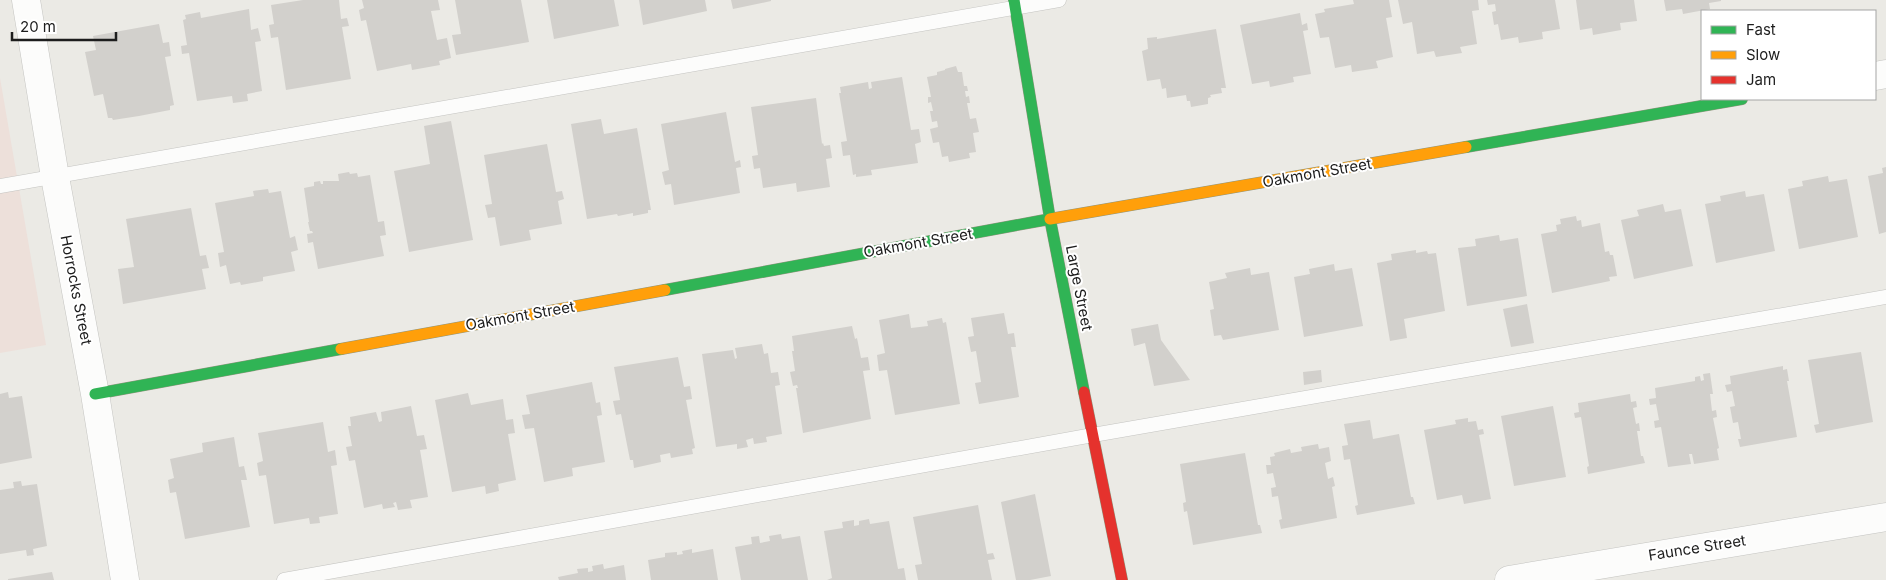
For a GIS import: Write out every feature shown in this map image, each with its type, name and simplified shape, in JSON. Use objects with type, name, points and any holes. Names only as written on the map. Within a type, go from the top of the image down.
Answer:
[{"type":"street","name":"Horrocks Street","points":[[26,0],[55,177],[95,394],[125,580]]},
{"type":"street","name":"Large Street","points":[[1015,4],[1050,219],[1122,580]]},
{"type":"street","name":"Oakmont Street","points":[[95,394],[1050,219],[1736,100]]},
{"type":"street","name":"Faunce Street","points":[[1509,580],[1886,517]]},
{"type":"lane","points":[[0,186],[1015,4],[1059,0]]},
{"type":"lane","points":[[284,580],[1093,435],[1886,297]]},
{"type":"shaded area","points":[[0,78],[46,345],[0,353]]},
{"type":"building","points":[[303,0],[339,0],[341,19],[347,18],[349,26],[342,27],[351,79],[286,90],[278,37],[271,38],[269,25],[274,24],[271,5]]},
{"type":"building","points":[[362,0],[438,0],[440,10],[431,11],[437,40],[447,38],[451,58],[439,61],[440,65],[412,70],[411,64],[377,71],[366,20],[361,21],[359,10],[364,8]]},
{"type":"building","points":[[455,0],[521,0],[529,42],[456,55],[452,35],[461,34]]},
{"type":"building","points":[[547,0],[614,0],[619,26],[554,39]]},
{"type":"building","points":[[639,0],[705,0],[707,11],[643,25]]},
{"type":"building","points":[[731,0],[771,0],[771,1],[733,9]]},
{"type":"building","points":[[1353,0],[1389,0],[1392,17],[1386,18],[1393,57],[1376,61],[1378,68],[1352,72],[1351,65],[1335,68],[1329,37],[1320,38],[1315,14],[1325,12],[1324,9],[1354,4]]},
{"type":"building","points":[[1398,0],[1478,0],[1479,10],[1472,11],[1477,44],[1460,47],[1462,53],[1436,57],[1434,51],[1417,54],[1412,22],[1403,24]]},
{"type":"building","points":[[1487,0],[1555,0],[1560,29],[1542,32],[1543,39],[1519,43],[1518,37],[1501,40],[1498,24],[1494,25],[1492,12],[1496,11],[1495,4],[1488,5]]},
{"type":"building","points":[[1576,0],[1634,0],[1637,21],[1620,23],[1621,30],[1593,35],[1592,28],[1580,30]]},
{"type":"building","points":[[1664,0],[1721,0],[1709,3],[1710,9],[1683,14],[1682,9],[1666,11]]},
{"type":"building","points":[[249,9],[251,30],[258,28],[261,41],[255,42],[262,91],[247,94],[248,101],[233,103],[232,96],[197,101],[189,53],[182,54],[181,46],[187,45],[183,20],[186,19],[185,15],[200,12],[201,18]]},
{"type":"building","points":[[1300,13],[1302,25],[1307,23],[1308,30],[1303,31],[1311,74],[1293,77],[1294,82],[1270,87],[1269,81],[1252,84],[1240,25]]},
{"type":"building","points":[[159,24],[163,43],[169,42],[171,56],[165,57],[174,105],[170,106],[170,110],[113,120],[108,118],[103,94],[94,96],[85,52],[96,50],[93,36]]},
{"type":"building","points":[[1216,29],[1226,88],[1221,88],[1222,93],[1210,95],[1208,104],[1191,107],[1186,95],[1167,98],[1166,88],[1162,89],[1160,79],[1147,81],[1142,51],[1148,49],[1147,38],[1157,37],[1157,39]]},
{"type":"building","points":[[956,66],[958,72],[962,72],[964,86],[967,86],[968,91],[965,91],[966,97],[969,96],[970,103],[967,103],[970,119],[976,118],[979,132],[973,133],[976,152],[969,153],[970,158],[949,162],[948,156],[942,157],[939,142],[933,143],[930,129],[938,127],[937,121],[932,122],[930,111],[933,111],[931,102],[928,103],[928,97],[931,97],[927,77],[937,75],[937,72]]},
{"type":"building","points":[[902,77],[911,130],[919,129],[921,142],[915,144],[918,163],[871,170],[872,175],[856,177],[856,174],[853,175],[850,155],[843,156],[841,142],[847,141],[839,93],[841,93],[840,87],[868,82],[869,89],[872,88],[871,82]]},
{"type":"building","points":[[816,98],[822,144],[824,146],[830,145],[832,158],[826,159],[830,187],[797,192],[796,183],[763,188],[760,168],[754,169],[752,156],[758,155],[751,107]]},
{"type":"building","points":[[726,112],[735,162],[740,160],[741,167],[736,168],[740,193],[674,205],[671,184],[665,185],[662,172],[669,170],[661,124]]},
{"type":"building","points":[[601,119],[604,134],[637,128],[651,210],[648,210],[648,213],[633,216],[633,213],[618,216],[617,214],[587,219],[571,124]]},
{"type":"building","points":[[451,121],[473,240],[409,252],[394,171],[430,164],[424,126]]},
{"type":"building","points":[[547,144],[556,192],[562,191],[564,199],[558,201],[562,224],[529,230],[531,240],[500,246],[495,217],[488,218],[485,205],[492,204],[484,155]]},
{"type":"building","points":[[1886,167],[1886,232],[1879,234],[1868,176],[1883,173],[1882,168]]},
{"type":"building","points":[[349,172],[350,174],[357,173],[358,177],[370,175],[378,222],[384,221],[386,235],[380,236],[384,256],[318,269],[313,242],[308,243],[307,234],[313,233],[310,231],[308,222],[304,188],[314,186],[314,182],[320,181],[323,184],[323,181],[339,181],[338,174]]},
{"type":"building","points":[[1828,176],[1829,182],[1847,179],[1858,237],[1799,249],[1788,189],[1803,186],[1802,181]]},
{"type":"building","points":[[268,189],[269,193],[281,191],[290,238],[295,236],[298,250],[291,252],[295,271],[263,277],[263,281],[241,285],[240,282],[230,284],[226,265],[220,267],[218,253],[224,252],[215,203],[254,196],[253,191]]},
{"type":"building","points":[[1745,191],[1746,197],[1764,194],[1775,251],[1716,263],[1705,204],[1721,201],[1720,196]]},
{"type":"building","points":[[1663,204],[1665,212],[1681,209],[1693,266],[1634,279],[1621,220],[1639,216],[1637,210]]},
{"type":"building","points":[[191,208],[200,256],[206,255],[209,268],[202,269],[206,289],[123,304],[118,269],[134,267],[126,219]]},
{"type":"building","points":[[1576,216],[1577,221],[1581,220],[1582,227],[1600,223],[1605,252],[1609,251],[1610,255],[1613,255],[1617,276],[1609,277],[1610,281],[1552,293],[1541,234],[1557,231],[1556,225],[1561,224],[1560,219]]},
{"type":"building","points":[[1499,235],[1500,241],[1518,238],[1527,296],[1467,306],[1458,248],[1476,246],[1475,239]]},
{"type":"building","points":[[1416,250],[1416,253],[1427,251],[1428,254],[1436,253],[1445,311],[1404,319],[1407,338],[1390,341],[1377,263],[1392,260],[1391,254]]},
{"type":"building","points":[[1334,264],[1335,271],[1352,268],[1363,326],[1304,337],[1294,277],[1310,274],[1309,269]]},
{"type":"building","points":[[1250,268],[1251,275],[1269,272],[1279,330],[1223,340],[1221,335],[1214,336],[1210,310],[1214,309],[1209,282],[1227,278],[1225,273]]},
{"type":"building","points":[[1527,304],[1534,343],[1511,347],[1503,309]]},
{"type":"building","points":[[1004,313],[1008,334],[1014,333],[1016,347],[1011,347],[1019,397],[979,404],[975,383],[981,382],[976,351],[971,352],[968,337],[974,336],[971,318]]},
{"type":"building","points":[[909,314],[911,328],[928,326],[927,321],[942,318],[943,323],[946,322],[960,404],[895,415],[887,370],[879,371],[877,355],[885,353],[879,320]]},
{"type":"building","points":[[1158,324],[1161,340],[1190,380],[1154,386],[1145,343],[1134,346],[1131,329]]},
{"type":"building","points":[[852,326],[855,339],[857,338],[861,358],[868,357],[870,370],[863,371],[871,419],[803,433],[796,388],[798,388],[797,385],[793,386],[790,372],[795,371],[792,336]]},
{"type":"building","points":[[762,344],[764,354],[768,353],[771,373],[778,372],[780,385],[775,386],[782,434],[766,437],[767,442],[754,444],[753,438],[746,440],[748,447],[737,449],[737,444],[716,447],[702,354],[733,350],[735,359],[737,358],[735,348]]},
{"type":"building","points":[[1861,352],[1873,422],[1816,433],[1814,425],[1819,424],[1808,360]]},
{"type":"building","points":[[678,357],[684,387],[690,386],[692,399],[686,400],[695,448],[692,449],[693,454],[671,458],[670,453],[660,455],[661,462],[634,468],[633,460],[630,460],[621,414],[616,415],[613,401],[620,400],[614,367]]},
{"type":"building","points":[[1783,366],[1783,370],[1787,369],[1789,381],[1787,381],[1797,437],[1740,447],[1738,439],[1741,439],[1738,422],[1733,423],[1730,407],[1735,406],[1732,391],[1727,392],[1725,385],[1731,384],[1730,376]]},
{"type":"building","points":[[1321,370],[1322,382],[1304,385],[1303,372]]},
{"type":"building","points":[[1710,373],[1713,394],[1710,394],[1712,411],[1716,410],[1717,417],[1713,418],[1719,448],[1717,449],[1719,460],[1694,464],[1692,454],[1689,454],[1691,464],[1668,467],[1661,427],[1655,428],[1654,421],[1659,420],[1656,404],[1650,405],[1649,399],[1656,398],[1655,388],[1695,381],[1695,377],[1700,376],[1701,381],[1704,380],[1703,374]]},
{"type":"building","points":[[592,382],[596,403],[600,402],[602,415],[597,416],[605,462],[572,468],[573,476],[544,482],[534,428],[525,429],[522,415],[530,414],[526,395]]},
{"type":"building","points":[[8,392],[9,398],[22,396],[32,458],[0,464],[0,394]]},
{"type":"building","points":[[468,393],[471,405],[503,399],[506,420],[513,419],[515,433],[508,434],[516,480],[498,484],[499,491],[486,494],[485,486],[452,492],[435,400]]},
{"type":"building","points":[[1630,394],[1631,402],[1636,401],[1637,407],[1633,408],[1636,424],[1639,423],[1640,431],[1637,431],[1641,456],[1643,456],[1645,463],[1588,474],[1587,467],[1589,466],[1581,417],[1575,418],[1574,413],[1579,412],[1578,403]]},
{"type":"building","points":[[411,406],[417,436],[424,435],[427,449],[420,450],[428,497],[410,500],[412,508],[398,510],[396,502],[393,503],[395,507],[383,509],[382,504],[364,508],[355,460],[349,461],[346,447],[352,446],[348,426],[351,426],[350,417],[376,412],[379,422],[382,421],[381,412]]},
{"type":"building","points":[[1553,406],[1566,477],[1514,486],[1501,416]]},
{"type":"building","points":[[1468,418],[1468,422],[1476,421],[1478,430],[1483,429],[1484,434],[1479,435],[1491,499],[1464,504],[1462,495],[1437,500],[1424,430],[1456,424],[1455,420]]},
{"type":"building","points":[[1370,420],[1373,439],[1399,434],[1411,497],[1413,497],[1415,504],[1357,515],[1355,506],[1358,505],[1350,459],[1344,460],[1342,446],[1348,445],[1344,424]]},
{"type":"building","points":[[323,422],[328,452],[335,450],[337,465],[331,466],[338,514],[319,517],[320,523],[310,524],[309,518],[274,524],[266,475],[259,476],[257,463],[263,461],[258,433]]},
{"type":"building","points":[[234,437],[239,467],[244,466],[247,480],[241,480],[250,527],[185,539],[176,492],[170,493],[168,480],[174,478],[170,459],[203,452],[202,443]]},
{"type":"building","points":[[1318,444],[1319,449],[1329,447],[1331,461],[1325,463],[1328,479],[1333,477],[1335,486],[1332,487],[1337,518],[1281,529],[1279,520],[1282,519],[1278,496],[1272,497],[1271,488],[1276,487],[1273,473],[1267,474],[1266,465],[1271,465],[1270,457],[1275,456],[1274,453],[1290,449],[1291,453],[1302,451],[1301,447]]},
{"type":"building","points":[[1245,453],[1258,525],[1260,525],[1262,533],[1193,545],[1187,511],[1184,512],[1183,503],[1186,502],[1180,464]]},
{"type":"building","points":[[21,481],[22,486],[37,484],[47,546],[33,549],[34,555],[27,556],[26,550],[0,554],[0,490],[14,488],[13,482]]},
{"type":"building","points":[[1035,494],[1051,576],[1030,580],[1016,580],[1001,502]]},
{"type":"building","points":[[978,505],[987,554],[993,553],[995,559],[988,560],[992,580],[918,580],[915,565],[922,564],[913,517]]},
{"type":"building","points":[[869,519],[870,524],[889,521],[898,569],[904,568],[906,580],[827,580],[832,578],[824,531],[843,528],[842,522],[854,520],[854,526],[859,525],[859,521]]},
{"type":"building","points":[[781,534],[782,539],[800,536],[808,580],[741,580],[735,547],[752,544],[751,537],[759,536],[760,543],[770,541],[769,536]]},
{"type":"building","points":[[692,549],[692,553],[713,549],[718,580],[651,580],[648,560],[665,557],[665,553],[677,552],[677,555],[683,554],[682,551]]},
{"type":"building","points":[[603,564],[604,569],[624,565],[626,580],[559,580],[558,577],[578,573],[577,569],[588,568],[588,572],[593,571],[592,566]]},
{"type":"building","points":[[52,572],[54,580],[8,580],[8,579]]},
{"type":"traffic: fast","points":[[1014,0],[1050,219],[1084,392]]},
{"type":"traffic: fast","points":[[1466,147],[1736,100]]},
{"type":"traffic: fast","points":[[665,290],[1050,219]]},
{"type":"traffic: fast","points":[[95,394],[341,349]]},
{"type":"traffic: slow","points":[[1050,219],[1466,147]]},
{"type":"traffic: slow","points":[[341,349],[665,290]]},
{"type":"traffic: jam","points":[[1084,392],[1122,580]]}]
